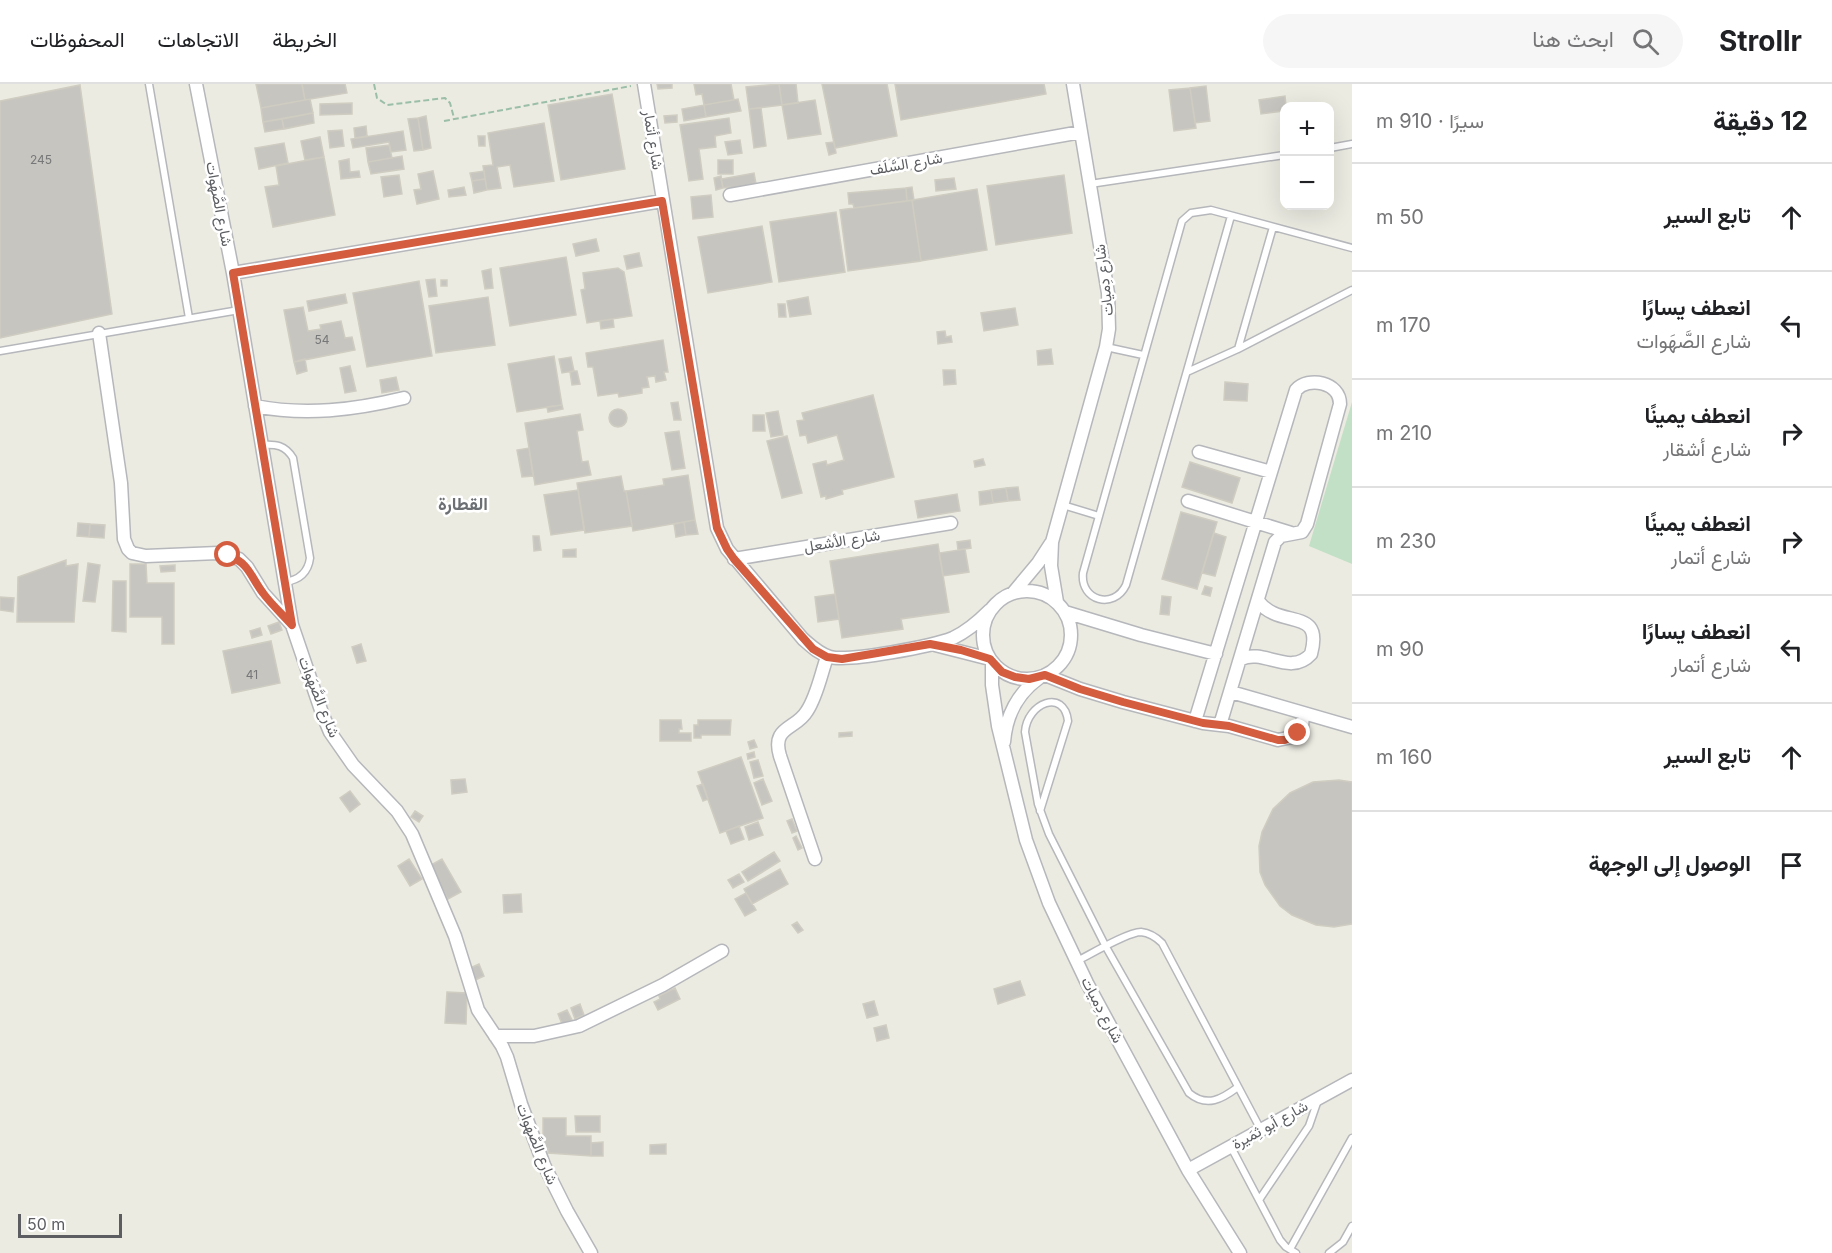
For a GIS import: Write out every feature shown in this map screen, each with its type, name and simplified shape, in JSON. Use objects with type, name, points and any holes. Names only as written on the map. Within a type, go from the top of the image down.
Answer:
[{"type":"street","name":"شارع الصَّهَوات","points":[[195,84],[233,273],[292,625],[330,732],[353,765],[397,811],[412,834],[455,936],[478,1011],[507,1057],[520,1104],[544,1165],[591,1253]]},
{"type":"street","name":"شارع أتمار","points":[[644,84],[717,528],[734,559],[813,649],[827,657]]},
{"type":"street","name":"شارع دِميات","points":[[1061,607],[1051,566],[1052,542],[1109,329],[1108,293],[1073,84]]},
{"type":"street","name":"شارع السَّلَف","points":[[729,195],[1082,132]]},
{"type":"street","points":[[233,273],[662,201]]},
{"type":"street","points":[[99,333],[121,483],[124,539],[128,549],[132,553],[146,556],[218,553],[239,559],[248,567],[263,593],[292,625]]},
{"type":"street","points":[[1195,721],[1296,390],[1300,385],[1310,382],[1331,387],[1335,389],[1340,398],[1340,404],[1307,524],[1302,532],[1281,536],[1275,542],[1220,725]]},
{"type":"street","points":[[255,406],[290,412],[326,411],[404,398]]},
{"type":"street","points":[[1199,452],[1271,472]]},
{"type":"street","points":[[1188,501],[1295,534]]},
{"type":"street","name":"شارع الأشعل","points":[[734,559],[951,523]]},
{"type":"street","name":"شارع دِميات","points":[[1013,593],[1052,542]]},
{"type":"street","points":[[815,859],[780,756],[778,742],[785,729],[809,710],[827,657],[842,659],[857,657],[953,638],[996,603],[1013,593],[1028,591],[1044,594],[1061,607],[1141,635],[1216,654]]},
{"type":"street","points":[[1240,659],[1256,655],[1290,664],[1302,661],[1311,654],[1314,635],[1310,626],[1302,621],[1271,613],[1258,601]]},
{"type":"street","points":[[990,610],[982,634],[984,647],[991,661],[1002,672],[1029,679],[1044,676],[1056,669],[1070,648],[1070,623],[1061,607]]},
{"type":"street","points":[[930,644],[961,650],[991,661]]},
{"type":"street","name":"شارع دِميات","points":[[991,661],[992,685],[1004,749],[1030,851],[1048,903],[1188,1170],[1240,1253]]},
{"type":"street","points":[[1044,676],[1080,689],[1195,721],[1278,740],[1292,737],[1302,727],[1303,713]]},
{"type":"street","name":"شارع دِميات","points":[[1004,749],[1008,720],[1013,707],[1031,684],[1044,676]]},
{"type":"street","points":[[1231,692],[1352,727]]},
{"type":"street","points":[[495,1036],[534,1036],[579,1026],[663,985],[722,951]]},
{"type":"street","name":"شارع أبو ثِمَيرة","points":[[1188,1170],[1352,1080]]},
{"type":"lane","points":[[149,84],[189,318]]},
{"type":"lane","points":[[1334,147],[1352,144]]},
{"type":"lane","points":[[1090,184],[1280,155]]},
{"type":"lane","points":[[1231,216],[1126,585],[1119,595],[1108,600],[1095,598],[1086,590],[1083,579],[1143,355],[1182,221],[1191,213],[1204,210],[1231,216],[1352,248]]},
{"type":"lane","points":[[1238,348],[1273,227]]},
{"type":"lane","points":[[1187,372],[1352,290]]},
{"type":"lane","points":[[0,351],[239,310]]},
{"type":"lane","points":[[1106,347],[1143,355]]},
{"type":"lane","points":[[261,445],[279,445],[293,458],[310,558],[303,575],[285,582]]},
{"type":"lane","points":[[1062,504],[1099,516]]},
{"type":"lane","points":[[1040,811],[1068,721],[1065,710],[1056,703],[1050,702],[1035,709],[1026,725],[1040,811],[1049,834],[1106,946],[1189,1093],[1199,1100],[1212,1101],[1219,1100],[1238,1087]]},
{"type":"lane","points":[[1077,961],[1134,933],[1152,935],[1162,943],[1261,1130]]},
{"type":"lane","points":[[1259,1200],[1309,1126],[1319,1098]]},
{"type":"lane","points":[[1231,1146],[1280,1240],[1293,1251],[1352,1138]]},
{"type":"lane","points":[[1329,1253],[1343,1242],[1352,1226]]},
{"type":"path","points":[[374,84],[377,98],[387,105],[445,98],[450,103],[454,119]]},
{"type":"path","points":[[444,121],[639,84]]},
{"type":"green space","points":[[1352,402],[1352,564],[1309,546]]},
{"type":"building","points":[[256,84],[302,84],[305,100],[261,108]]},
{"type":"building","points":[[302,84],[345,84],[347,93],[305,100]]},
{"type":"building","points":[[657,84],[672,84],[672,88],[658,89]]},
{"type":"building","points":[[694,84],[731,84],[734,100],[704,105],[702,94],[696,95]]},
{"type":"building","points":[[779,84],[782,105],[749,109],[746,87]]},
{"type":"building","points":[[779,84],[796,84],[798,103],[782,105]]},
{"type":"building","points":[[822,84],[887,84],[897,136],[835,148]]},
{"type":"building","points":[[895,84],[1044,84],[1046,94],[901,120]]},
{"type":"building","points":[[80,85],[112,314],[0,338],[0,101]]},
{"type":"building","points":[[1206,86],[1210,121],[1195,123],[1190,88]]},
{"type":"building","points":[[1190,88],[1196,128],[1174,131],[1169,90]]},
{"type":"building","points":[[612,94],[625,169],[561,180],[548,105]]},
{"type":"building","points":[[1285,96],[1286,102],[1280,102],[1280,112],[1261,114],[1259,100]]},
{"type":"building","points":[[310,99],[313,113],[263,122],[261,108]]},
{"type":"building","points":[[738,99],[741,111],[706,117],[704,105]]},
{"type":"building","points":[[815,100],[821,134],[788,139],[782,105]]},
{"type":"building","points":[[352,103],[352,114],[320,115],[320,104]]},
{"type":"building","points":[[704,105],[706,117],[684,121],[682,109]]},
{"type":"building","points":[[761,108],[766,146],[754,148],[749,109]]},
{"type":"building","points":[[313,113],[314,123],[284,129],[282,119]]},
{"type":"building","points":[[677,115],[677,122],[665,123],[664,116]]},
{"type":"building","points":[[426,116],[431,148],[423,150],[418,118]]},
{"type":"building","points":[[418,118],[423,150],[414,151],[408,119]]},
{"type":"building","points":[[729,118],[731,133],[715,136],[716,147],[699,149],[703,179],[689,181],[680,125]]},
{"type":"building","points":[[282,119],[284,129],[265,132],[263,122]]},
{"type":"building","points":[[544,123],[554,181],[514,187],[510,165],[497,167],[501,188],[487,190],[483,166],[493,165],[488,133]]},
{"type":"building","points":[[366,126],[367,136],[355,138],[354,128]]},
{"type":"building","points":[[342,130],[344,146],[330,148],[328,131]]},
{"type":"building","points":[[403,131],[406,150],[391,152],[389,142],[353,148],[351,139]]},
{"type":"building","points":[[478,136],[485,136],[485,146],[479,146]]},
{"type":"building","points":[[320,137],[324,157],[305,160],[301,141]]},
{"type":"building","points":[[740,140],[742,153],[728,155],[725,142]]},
{"type":"building","points":[[834,142],[836,153],[829,155],[826,143]]},
{"type":"building","points":[[284,143],[288,163],[259,169],[255,148]]},
{"type":"building","points":[[389,145],[392,158],[368,162],[366,148]]},
{"type":"building","points":[[402,156],[404,169],[371,174],[368,162]]},
{"type":"building","points":[[324,157],[335,215],[273,227],[265,187],[279,185],[276,166]]},
{"type":"building","points":[[349,159],[350,172],[359,171],[360,177],[341,179],[339,161]]},
{"type":"building","points":[[718,160],[733,160],[733,174],[718,174]]},
{"type":"building","points":[[433,171],[439,199],[417,204],[414,190],[421,189],[418,174]]},
{"type":"building","points":[[484,171],[485,179],[472,181],[470,173]]},
{"type":"building","points":[[754,173],[756,184],[731,189],[730,187],[723,188],[721,179]]},
{"type":"building","points":[[399,175],[402,194],[384,197],[381,177]]},
{"type":"building","points":[[1064,175],[1072,233],[996,245],[987,186]]},
{"type":"building","points":[[721,176],[723,188],[716,190],[714,178]]},
{"type":"building","points":[[954,178],[956,189],[936,191],[935,180]]},
{"type":"building","points":[[485,179],[487,190],[474,193],[472,181]]},
{"type":"building","points":[[464,187],[466,195],[449,197],[448,190]]},
{"type":"building","points":[[912,187],[914,200],[907,201],[906,188]]},
{"type":"building","points":[[906,188],[907,201],[854,208],[853,204],[849,204],[848,193]]},
{"type":"building","points":[[977,189],[987,250],[921,261],[912,200]]},
{"type":"building","points":[[711,195],[713,217],[693,219],[691,197]]},
{"type":"building","points":[[912,200],[921,261],[848,271],[840,210]]},
{"type":"building","points":[[836,212],[845,272],[779,282],[770,222]]},
{"type":"building","points":[[762,226],[772,282],[708,293],[698,237]]},
{"type":"building","points":[[596,239],[599,251],[576,256],[573,244]]},
{"type":"building","points":[[639,253],[642,266],[627,269],[624,256]]},
{"type":"building","points":[[566,257],[576,315],[510,326],[500,268]]},
{"type":"building","points":[[618,268],[624,272],[632,316],[587,323],[581,290],[585,289],[583,273]]},
{"type":"building","points":[[491,269],[493,288],[485,289],[482,271]]},
{"type":"building","points":[[435,279],[437,296],[429,297],[426,280]]},
{"type":"building","points":[[441,280],[447,280],[447,286],[441,286]]},
{"type":"building","points":[[419,281],[432,356],[367,367],[353,293]]},
{"type":"building","points":[[345,294],[347,303],[309,311],[307,301]]},
{"type":"building","points":[[488,297],[495,345],[436,353],[429,306]]},
{"type":"building","points":[[808,297],[811,314],[790,317],[787,301]]},
{"type":"building","points":[[778,304],[785,304],[786,317],[779,317]]},
{"type":"building","points":[[303,307],[308,331],[321,329],[320,325],[341,321],[345,338],[352,337],[355,350],[294,362],[284,310]]},
{"type":"building","points":[[1015,308],[1018,325],[984,331],[981,313]]},
{"type":"building","points":[[613,319],[614,327],[601,329],[600,321]]},
{"type":"building","points":[[945,331],[946,337],[951,336],[952,342],[938,344],[937,332]]},
{"type":"building","points":[[663,340],[668,372],[664,372],[666,380],[656,382],[655,376],[647,377],[649,387],[642,388],[642,393],[619,397],[618,393],[598,396],[593,367],[588,367],[586,353]]},
{"type":"building","points":[[1051,349],[1053,364],[1038,365],[1037,351]]},
{"type":"building","points":[[554,356],[562,405],[517,412],[508,364]]},
{"type":"building","points":[[571,357],[574,371],[562,373],[559,359]]},
{"type":"building","points":[[305,359],[307,371],[297,374],[294,362]]},
{"type":"building","points":[[350,366],[356,391],[345,393],[340,368]]},
{"type":"building","points":[[943,370],[955,370],[956,384],[944,385]]},
{"type":"building","points":[[577,371],[580,384],[572,385],[570,372]]},
{"type":"building","points":[[396,377],[399,390],[382,393],[380,380]]},
{"type":"building","points":[[1225,382],[1248,384],[1247,401],[1224,400]]},
{"type":"building","points":[[873,395],[894,477],[842,490],[843,494],[826,499],[826,496],[821,497],[813,464],[826,461],[827,465],[844,460],[837,435],[808,443],[806,435],[800,436],[797,421],[804,420],[802,413]]},
{"type":"building","points":[[678,402],[681,420],[674,420],[671,403]]},
{"type":"building","points":[[562,405],[563,409],[548,412],[547,407]]},
{"type":"building","points":[[618,409],[624,412],[627,418],[624,424],[618,427],[612,424],[609,418],[612,412]]},
{"type":"building","points":[[778,411],[783,435],[771,437],[766,413]]},
{"type":"building","points":[[580,414],[583,430],[577,431],[582,462],[588,461],[591,475],[535,485],[525,423]]},
{"type":"building","points":[[753,415],[764,415],[765,431],[753,431]]},
{"type":"building","points":[[679,431],[685,468],[672,470],[665,433]]},
{"type":"building","points":[[787,436],[802,493],[782,498],[767,441]]},
{"type":"building","points":[[529,448],[533,476],[522,477],[517,450]]},
{"type":"building","points":[[983,459],[985,465],[975,467],[974,461]]},
{"type":"building","points":[[1190,462],[1240,478],[1232,503],[1182,487]]},
{"type":"building","points":[[688,475],[695,520],[633,531],[626,491],[664,485],[663,479]]},
{"type":"building","points":[[621,476],[632,526],[585,533],[577,483]]},
{"type":"building","points":[[1018,487],[1020,500],[1008,501],[1006,488]]},
{"type":"building","points":[[1006,488],[1008,501],[993,503],[991,490]]},
{"type":"building","points":[[578,490],[584,530],[551,535],[544,495]]},
{"type":"building","points":[[991,490],[993,503],[980,505],[979,492]]},
{"type":"building","points":[[957,494],[960,511],[918,518],[915,501]]},
{"type":"building","points":[[1181,512],[1217,522],[1197,589],[1162,579]]},
{"type":"building","points":[[695,520],[698,534],[686,535],[684,522]]},
{"type":"building","points":[[684,522],[686,535],[676,537],[674,524]]},
{"type":"building","points":[[78,523],[90,524],[89,537],[77,536]]},
{"type":"building","points":[[90,524],[105,525],[104,538],[89,537]]},
{"type":"building","points":[[1214,533],[1226,537],[1215,576],[1202,573]]},
{"type":"building","points":[[533,536],[539,536],[541,550],[534,551]]},
{"type":"building","points":[[970,540],[971,548],[958,550],[957,542]]},
{"type":"building","points":[[938,544],[949,612],[901,619],[903,629],[842,638],[830,561]]},
{"type":"building","points":[[576,549],[576,557],[563,557],[563,550]]},
{"type":"building","points":[[965,549],[969,572],[943,576],[939,553]]},
{"type":"building","points":[[66,560],[66,566],[78,564],[74,622],[17,622],[18,577]]},
{"type":"building","points":[[88,563],[100,565],[95,602],[83,601]]},
{"type":"building","points":[[130,564],[146,564],[147,583],[174,583],[174,644],[162,644],[162,617],[130,617]]},
{"type":"building","points":[[175,565],[175,571],[161,572],[160,566]]},
{"type":"building","points":[[113,581],[126,581],[126,632],[112,631]]},
{"type":"building","points":[[1205,586],[1212,588],[1210,596],[1202,594]]},
{"type":"building","points":[[835,594],[839,619],[818,622],[815,597]]},
{"type":"building","points":[[1162,596],[1171,597],[1169,615],[1160,614]]},
{"type":"building","points":[[0,597],[14,598],[13,612],[0,610]]},
{"type":"building","points":[[279,622],[282,630],[271,634],[268,626]]},
{"type":"building","points":[[260,628],[262,635],[252,638],[250,631]]},
{"type":"building","points":[[271,641],[280,683],[232,693],[223,651]]},
{"type":"building","points":[[361,644],[366,661],[357,663],[352,647]]},
{"type":"building","points":[[660,720],[681,720],[682,729],[679,729],[679,733],[691,733],[691,741],[660,741]]},
{"type":"building","points":[[698,720],[731,720],[730,735],[701,735],[701,738],[694,738],[694,725],[698,725]]},
{"type":"building","points":[[852,732],[852,736],[839,737],[839,733]]},
{"type":"building","points":[[754,740],[757,747],[750,749],[748,742]]},
{"type":"building","points":[[754,752],[755,757],[748,759],[747,754]]},
{"type":"building","points":[[741,757],[763,818],[720,833],[698,772]]},
{"type":"building","points":[[758,760],[763,776],[754,778],[750,762]]},
{"type":"building","points":[[465,779],[467,792],[452,794],[451,780]]},
{"type":"building","points":[[763,779],[772,801],[762,805],[754,783]]},
{"type":"building","points":[[1339,780],[1352,782],[1352,924],[1334,927],[1316,925],[1292,915],[1280,906],[1265,885],[1260,872],[1259,846],[1262,832],[1273,809],[1290,793],[1313,782]]},
{"type":"building","points":[[703,784],[708,799],[703,801],[697,786]]},
{"type":"building","points":[[350,791],[360,804],[350,812],[340,798]]},
{"type":"building","points":[[415,811],[423,816],[419,822],[411,817]]},
{"type":"building","points":[[792,819],[797,831],[792,833],[787,821]]},
{"type":"building","points":[[758,822],[763,835],[749,840],[745,827]]},
{"type":"building","points":[[739,826],[744,839],[731,844],[726,831]]},
{"type":"building","points":[[796,836],[802,848],[798,850],[793,838]]},
{"type":"building","points":[[774,852],[780,861],[748,881],[742,872]]},
{"type":"building","points":[[409,859],[422,879],[410,886],[398,866]]},
{"type":"building","points":[[442,859],[461,892],[448,899],[429,866]]},
{"type":"building","points":[[780,869],[788,884],[752,904],[744,889]]},
{"type":"building","points":[[739,874],[744,882],[733,888],[728,880]]},
{"type":"building","points":[[746,893],[756,910],[745,916],[735,899]]},
{"type":"building","points":[[521,894],[522,912],[504,913],[503,895]]},
{"type":"building","points":[[797,922],[803,930],[798,933],[792,925]]},
{"type":"building","points":[[479,964],[484,976],[473,981],[468,969]]},
{"type":"building","points":[[1020,981],[1025,995],[998,1004],[994,989]]},
{"type":"building","points":[[675,988],[680,999],[658,1010],[654,1002],[660,999],[659,996]]},
{"type":"building","points":[[447,992],[467,993],[466,1024],[445,1023]]},
{"type":"building","points":[[874,1001],[878,1015],[867,1018],[863,1004]]},
{"type":"building","points":[[580,1004],[584,1015],[575,1019],[571,1008]]},
{"type":"building","points":[[567,1010],[572,1020],[562,1024],[558,1014]]},
{"type":"building","points":[[886,1025],[889,1038],[877,1041],[874,1028]]},
{"type":"building","points":[[575,1116],[600,1116],[600,1132],[576,1132]]},
{"type":"building","points":[[543,1118],[566,1118],[566,1136],[591,1136],[591,1156],[548,1153],[548,1149],[543,1149]]},
{"type":"building","points":[[603,1142],[603,1156],[591,1156],[591,1143]]},
{"type":"building","points":[[666,1144],[666,1154],[650,1154],[650,1145]]},
{"type":"district","name":"القطارة","points":[[463,504]]},
{"type":"route","points":[[228,555],[239,559],[248,567],[263,593],[292,625],[233,273],[662,201],[717,528],[734,559],[813,649],[827,657],[842,659],[930,644],[990,659],[1002,672],[1015,677],[1029,679],[1045,675],[1080,689],[1203,723],[1229,726],[1278,740],[1285,740],[1298,733]]}]
